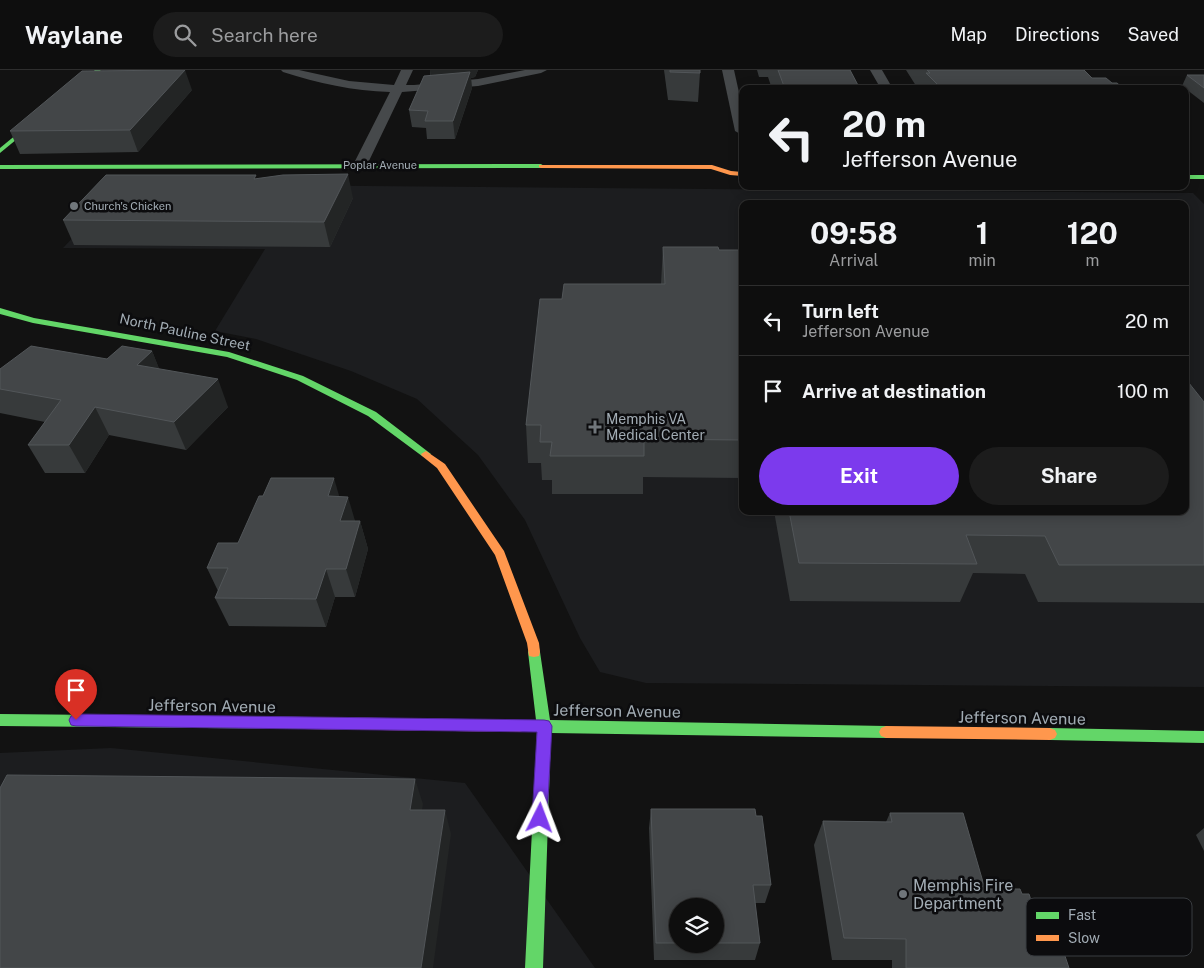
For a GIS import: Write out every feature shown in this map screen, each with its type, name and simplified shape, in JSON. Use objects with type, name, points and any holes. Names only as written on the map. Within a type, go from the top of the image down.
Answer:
[{"type":"main road","points":[[0,150],[98,70]]},
{"type":"main road","name":"Poplar Avenue","points":[[0,167],[360,165],[712,167],[739,174]]},
{"type":"main road","name":"Poplar Avenue","points":[[713,179],[730,173]]},
{"type":"main road","points":[[1189,177],[1204,177]]},
{"type":"main road","name":"Poplar Avenue","points":[[0,178],[498,178]]},
{"type":"main road","name":"North Pauline Street","points":[[0,311],[33,320],[229,355],[300,378],[372,414],[441,466],[500,554],[533,644],[544,726],[534,968]]},
{"type":"main road","name":"Jefferson Avenue","points":[[0,720],[544,726],[1204,737]]},
{"type":"street","points":[[287,70],[354,86],[398,88],[448,86],[508,78],[541,70]]},
{"type":"street","points":[[360,165],[407,70]]},
{"type":"street","points":[[728,70],[739,118]]},
{"type":"street","points":[[876,70],[885,85]]},
{"type":"shaded area","name":"Memphis VA Medical Center","points":[[124,184],[1193,193],[1204,204],[1204,687],[646,683],[600,672],[580,638],[525,520],[478,455],[417,399],[351,371],[256,339],[215,331],[265,249],[63,248]]},
{"type":"shaded area","points":[[111,748],[465,783],[595,968],[0,968],[0,753]]},
{"type":"building","points":[[185,70],[130,130],[10,131],[82,71]]},
{"type":"building","points":[[670,70],[700,70],[700,73],[670,72]]},
{"type":"building","points":[[778,70],[850,70],[858,85],[784,85]]},
{"type":"building","points":[[927,70],[1084,70],[1092,78],[1106,78],[1112,83],[1119,85],[938,85],[926,73],[930,73]]},
{"type":"building","points":[[470,72],[453,121],[425,121],[428,111],[409,110],[424,76]]},
{"type":"building","points":[[1187,75],[1204,75],[1204,88]]},
{"type":"building","points":[[348,174],[324,222],[63,220],[106,175],[256,175],[254,179],[283,175]]},
{"type":"building","points":[[663,247],[718,247],[719,250],[739,250],[739,440],[644,439],[644,456],[550,456],[552,442],[540,442],[541,425],[526,425],[540,299],[562,299],[564,284],[665,284]]},
{"type":"building","points":[[31,346],[107,359],[122,346],[152,351],[137,365],[218,379],[174,422],[95,407],[69,445],[28,445],[61,400],[0,389],[0,369]]},
{"type":"building","points":[[1189,383],[1204,402],[1204,565],[1059,565],[1045,536],[966,535],[977,564],[799,563],[790,515],[1189,515]]},
{"type":"building","points":[[271,478],[334,478],[328,496],[348,497],[340,521],[360,521],[346,569],[326,569],[316,599],[215,598],[228,568],[207,568],[218,543],[238,543],[259,496],[263,496]]},
{"type":"building","points":[[7,775],[415,779],[410,810],[445,810],[421,968],[0,968],[0,788]]},
{"type":"building","points":[[651,809],[755,809],[756,816],[762,816],[771,885],[753,885],[760,943],[724,943],[724,898],[669,898],[669,943],[656,943]]},
{"type":"building","points":[[890,813],[963,813],[985,889],[1020,889],[1022,894],[1029,894],[1030,898],[1026,898],[1026,956],[1065,956],[1069,968],[906,968],[906,939],[844,938],[823,821],[892,822]]},
{"type":"traffic: fast","points":[[0,151],[98,70]]},
{"type":"traffic: fast","points":[[0,167],[541,166]]},
{"type":"traffic: fast","points":[[1189,177],[1204,177]]},
{"type":"traffic: fast","points":[[0,311],[33,320],[229,355],[300,378],[372,414],[426,454]]},
{"type":"traffic: fast","points":[[534,652],[544,726],[534,968]]},
{"type":"traffic: fast","points":[[0,720],[304,723]]},
{"type":"traffic: fast","points":[[520,726],[886,732]]},
{"type":"traffic: fast","points":[[1050,734],[1204,737]]},
{"type":"traffic: slow","points":[[541,166],[712,167],[739,174]]},
{"type":"traffic: slow","points":[[426,454],[441,466],[500,554],[533,643],[534,652]]},
{"type":"traffic: slow","points":[[304,723],[520,726]]},
{"type":"traffic: slow","points":[[886,732],[1050,734]]},
{"type":"place","name":"Church's Chicken","points":[[74,206]]},
{"type":"place","name":"Memphis VA Medical Center","points":[[595,427]]},
{"type":"place","name":"Memphis Fire Department","points":[[903,894]]},
{"type":"route","points":[[76,720],[544,726],[540,818]]}]
